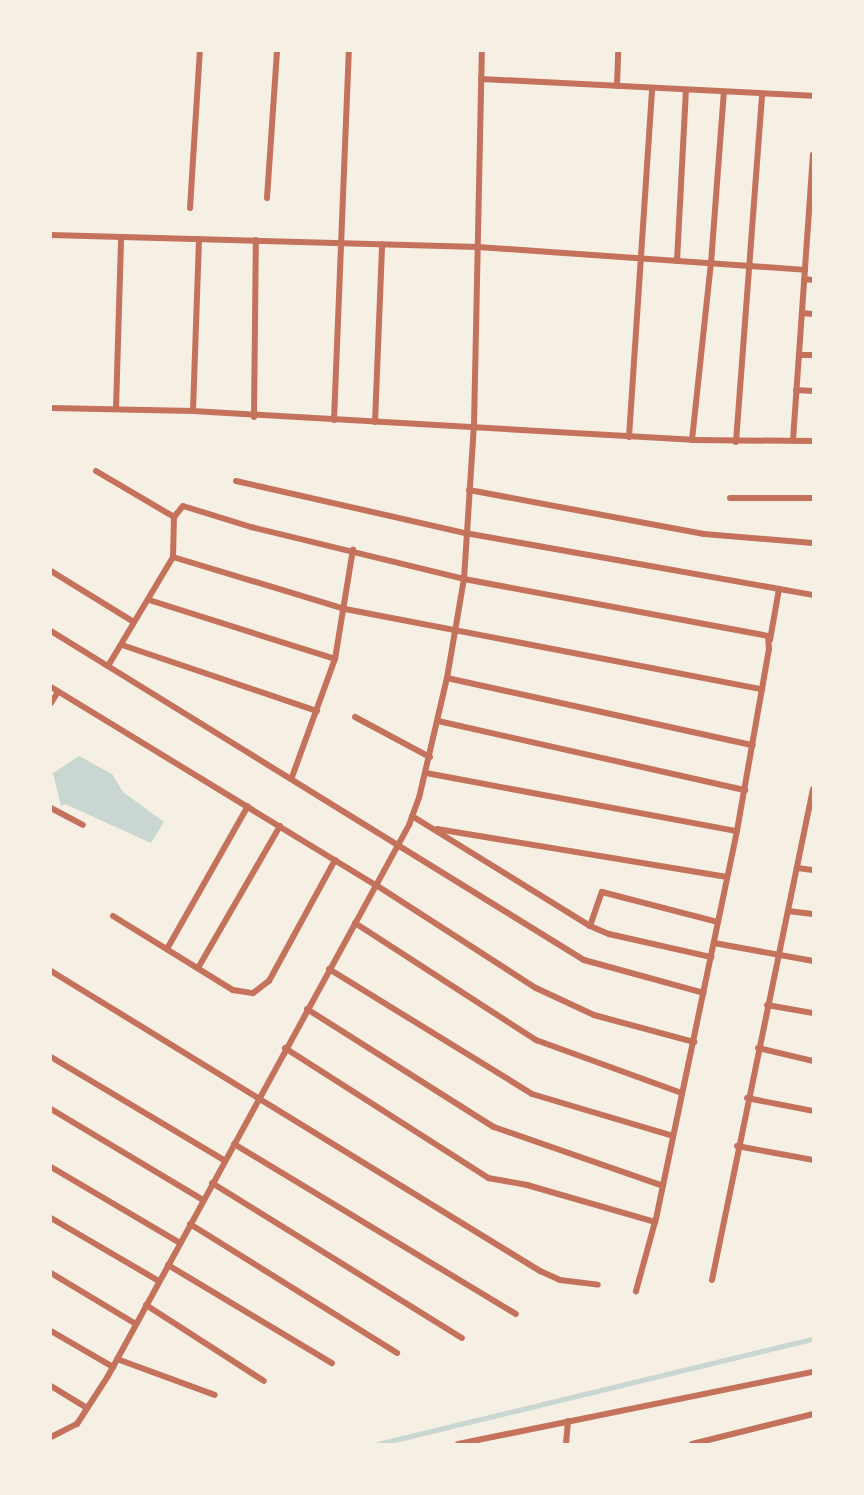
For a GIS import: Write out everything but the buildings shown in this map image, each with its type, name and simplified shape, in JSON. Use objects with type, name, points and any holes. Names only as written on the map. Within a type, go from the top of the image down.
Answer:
[{"type":"street","points":[[190,208],[200,51]]},
{"type":"street","points":[[267,198],[277,51]]},
{"type":"street","points":[[334,420],[349,51]]},
{"type":"street","points":[[51,1437],[77,1424],[113,1367],[202,1200],[376,885],[412,816],[426,773],[447,678],[464,579],[465,533],[474,426],[482,51]]},
{"type":"street","points":[[617,86],[618,51]]},
{"type":"street","points":[[481,79],[813,96]]},
{"type":"street","points":[[629,437],[652,88]]},
{"type":"street","points":[[677,261],[687,90]]},
{"type":"street","points":[[692,440],[711,263],[724,92]]},
{"type":"street","points":[[736,442],[751,266],[762,94]]},
{"type":"street","points":[[792,440],[804,279],[810,239],[813,155]]},
{"type":"street","points":[[51,235],[478,247],[805,270]]},
{"type":"street","points":[[116,410],[121,237]]},
{"type":"street","points":[[192,411],[199,239]]},
{"type":"street","points":[[254,417],[256,240]]},
{"type":"street","points":[[375,422],[382,244]]},
{"type":"street","points":[[804,279],[813,280]]},
{"type":"street","points":[[802,313],[813,314]]},
{"type":"street","points":[[799,355],[813,355]]},
{"type":"street","points":[[796,390],[813,391]]},
{"type":"street","points":[[51,408],[192,411],[254,417],[474,426],[736,442],[813,441]]},
{"type":"street","points":[[96,471],[174,517]]},
{"type":"street","points":[[236,481],[465,533],[813,595]]},
{"type":"street","points":[[469,490],[704,534],[813,543]]},
{"type":"street","points":[[730,498],[813,498]]},
{"type":"street","points":[[108,666],[173,557],[174,517],[177,509],[189,506],[251,527],[352,549],[464,579],[761,634],[770,640]]},
{"type":"street","points":[[292,777],[335,659],[345,609],[352,549]]},
{"type":"street","points":[[173,557],[345,609],[762,689]]},
{"type":"street","points":[[51,572],[134,622]]},
{"type":"street","points":[[636,1291],[663,1186],[737,831],[779,589]]},
{"type":"street","points":[[149,600],[335,659]]},
{"type":"street","points":[[51,631],[292,777],[584,960],[704,993]]},
{"type":"street","points":[[122,645],[317,711]]},
{"type":"street","points":[[447,678],[753,745]]},
{"type":"street","points":[[51,687],[570,1006],[694,1042]]},
{"type":"street","points":[[51,703],[58,692]]},
{"type":"street","points":[[355,717],[430,757]]},
{"type":"street","points":[[438,722],[745,790]]},
{"type":"street","points":[[426,773],[737,831]]},
{"type":"street","points":[[712,1280],[737,1146],[813,789]]},
{"type":"street","points":[[166,949],[248,806]]},
{"type":"street","points":[[51,808],[83,825]]},
{"type":"street","points":[[412,816],[590,926],[609,934],[711,957]]},
{"type":"street","points":[[198,968],[280,826]]},
{"type":"street","points":[[432,828],[727,877]]},
{"type":"street","points":[[113,916],[233,990],[253,993],[262,989],[335,860]]},
{"type":"street","points":[[797,868],[813,870]]},
{"type":"street","points":[[590,926],[602,892],[718,922]]},
{"type":"street","points":[[788,911],[813,914]]},
{"type":"street","points":[[355,923],[536,1040],[682,1093]]},
{"type":"street","points":[[714,943],[813,961]]},
{"type":"street","points":[[329,969],[532,1094],[673,1136]]},
{"type":"street","points":[[51,971],[549,1276],[598,1285]]},
{"type":"street","points":[[767,1005],[813,1013]]},
{"type":"street","points":[[307,1009],[494,1127],[663,1186]]},
{"type":"street","points":[[285,1048],[488,1178],[527,1185],[655,1222]]},
{"type":"street","points":[[758,1048],[813,1061]]},
{"type":"street","points":[[51,1057],[224,1160]]},
{"type":"street","points":[[747,1098],[813,1111]]},
{"type":"street","points":[[51,1109],[202,1200]]},
{"type":"street","points":[[234,1143],[516,1314]]},
{"type":"street","points":[[737,1146],[813,1160]]},
{"type":"street","points":[[51,1167],[180,1243]]},
{"type":"street","points":[[212,1183],[462,1338]]},
{"type":"street","points":[[51,1218],[159,1281]]},
{"type":"street","points":[[190,1224],[397,1353]]},
{"type":"street","points":[[168,1265],[332,1364]]},
{"type":"street","points":[[51,1273],[136,1324]]},
{"type":"street","points":[[146,1305],[264,1382]]},
{"type":"street","points":[[51,1331],[113,1367]]},
{"type":"street","points":[[117,1359],[215,1395]]},
{"type":"street","points":[[458,1444],[568,1420],[724,1393],[813,1372]]},
{"type":"street","points":[[51,1386],[87,1408]]},
{"type":"street","points":[[692,1444],[813,1414]]},
{"type":"street","points":[[566,1444],[568,1420]]},
{"type":"shaded area","points":[[79,756],[112,774],[123,792],[164,822],[151,843],[65,804],[61,806],[53,773]]},
{"type":"waterway","points":[[378,1444],[813,1339]]}]
